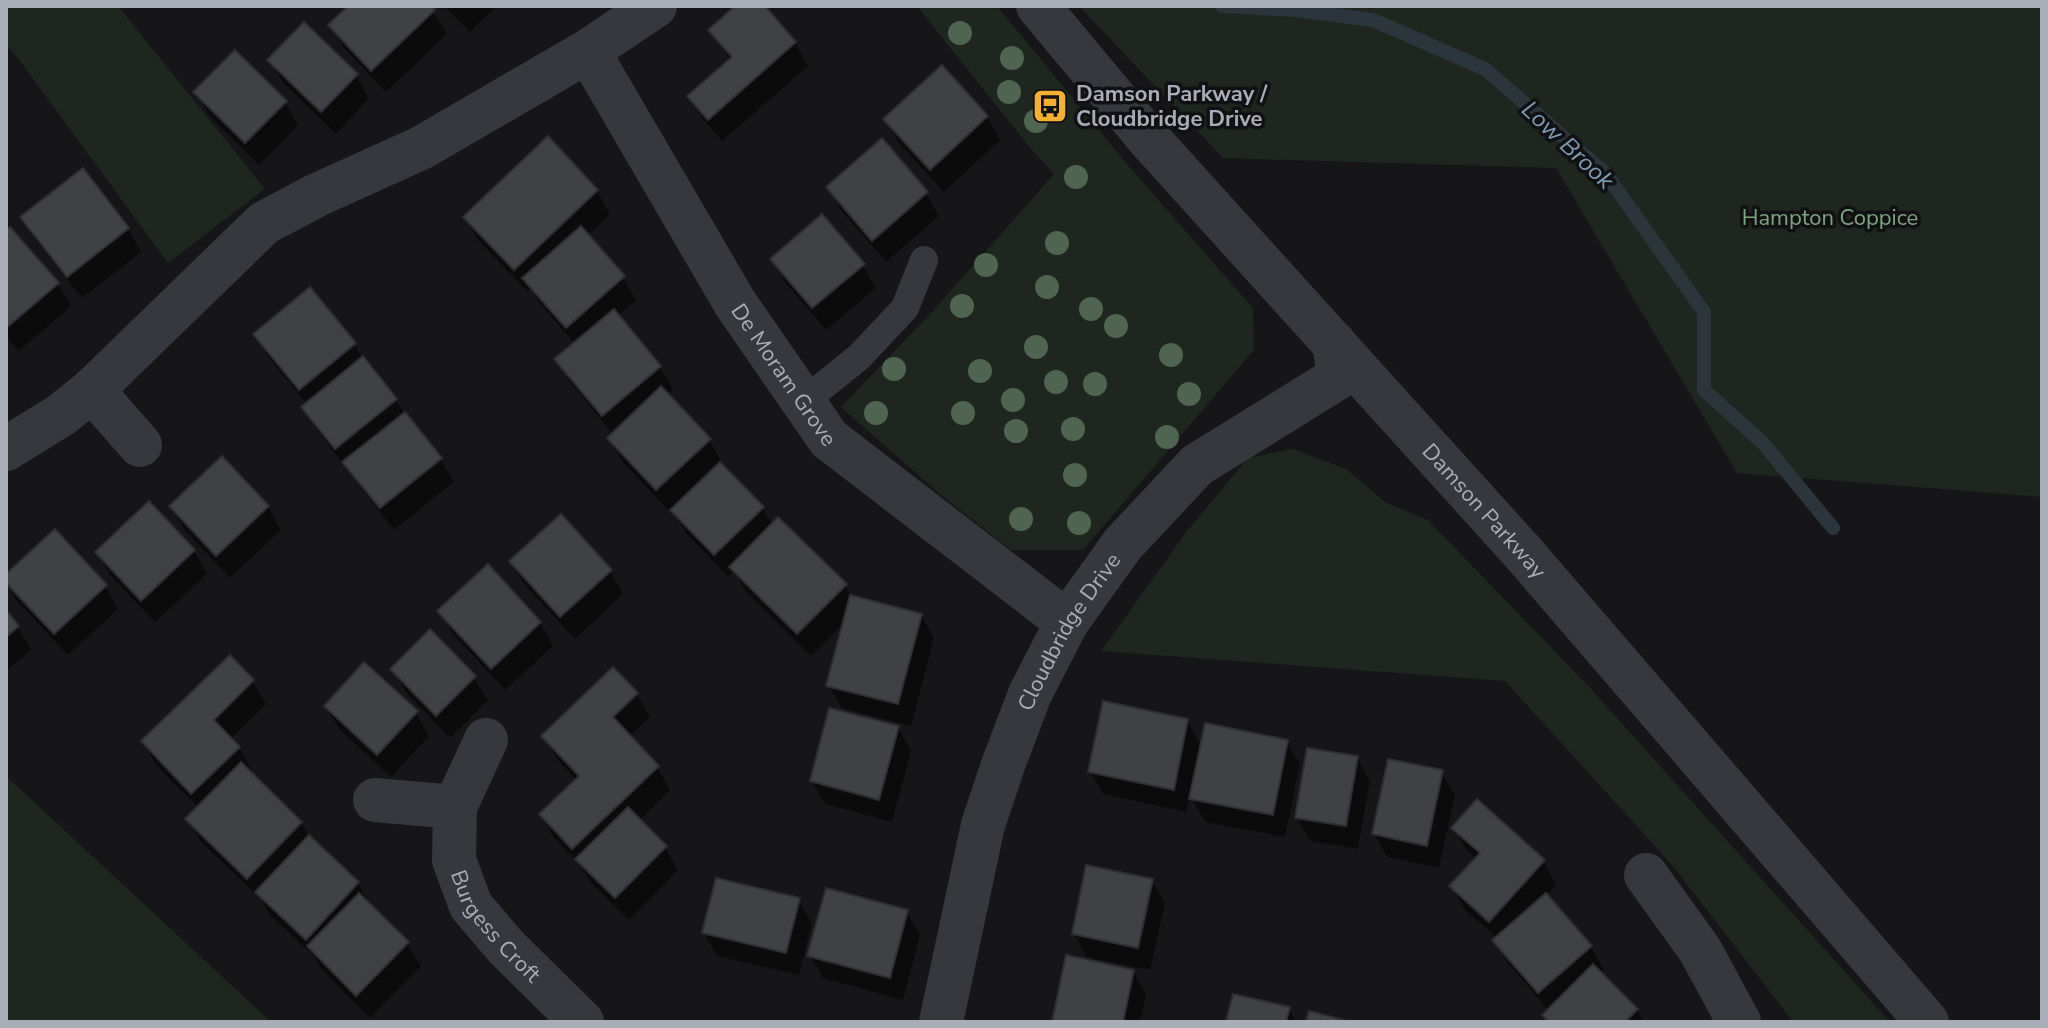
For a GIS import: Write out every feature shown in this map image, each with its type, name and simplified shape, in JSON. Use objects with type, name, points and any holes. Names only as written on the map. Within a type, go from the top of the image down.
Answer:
[{"type":"street","points":[[6,449],[61,415],[92,390],[264,223],[317,195],[421,148],[588,51],[655,6]]},
{"type":"street","name":"Damson Parkway","points":[[1038,6],[1148,138],[1526,556],[1927,1022]]},
{"type":"street","name":"De Moram Grove","points":[[588,51],[735,303],[829,439],[1067,622]]},
{"type":"street","name":"Cloudbridge Drive","points":[[941,1022],[983,825],[1030,694],[1067,622],[1123,544],[1197,465],[1339,377],[1334,343]]},
{"type":"street","points":[[92,390],[140,445]]},
{"type":"street","name":"Burgess Croft","points":[[486,740],[455,807],[454,860],[471,906],[506,947],[582,1022]]},
{"type":"street","points":[[375,800],[455,807]]},
{"type":"street","points":[[1646,875],[1700,950],[1739,1022]]},
{"type":"lane","points":[[803,402],[859,357],[905,308],[924,260]]},
{"type":"green space","points":[[6,6],[118,6],[265,189],[168,263],[6,45]]},
{"type":"green space","points":[[917,6],[997,6],[1127,164],[1253,308],[1254,350],[1083,550],[1011,550],[941,495],[841,407],[931,313],[1054,174]]},
{"type":"green space","name":"Hampton Coppice","points":[[1079,6],[2042,6],[2042,497],[1737,473],[1556,168],[1223,158]]},
{"type":"green space","points":[[1293,449],[1346,469],[1385,502],[1428,520],[1591,689],[1890,1022],[1793,1022],[1673,866],[1505,681],[1101,651],[1187,531],[1248,458]]},
{"type":"green space","points":[[6,776],[271,1022],[6,1022]]},
{"type":"building","points":[[348,6],[432,6],[435,10],[371,71],[328,25]]},
{"type":"building","points":[[735,6],[765,6],[796,42],[708,120],[687,96],[732,57],[708,30]]},
{"type":"building","points":[[304,22],[358,74],[321,112],[267,60]]},
{"type":"building","points":[[235,50],[287,101],[245,143],[193,92]]},
{"type":"building","points":[[942,65],[988,116],[930,170],[883,119]]},
{"type":"building","points":[[548,136],[598,190],[514,270],[463,217]]},
{"type":"building","points":[[882,138],[928,192],[872,241],[826,187]]},
{"type":"building","points":[[83,168],[129,228],[67,277],[20,217]]},
{"type":"building","points":[[822,214],[865,264],[812,308],[770,259]]},
{"type":"building","points":[[581,226],[625,276],[566,328],[522,278]]},
{"type":"building","points":[[10,227],[59,283],[6,328],[6,230]]},
{"type":"building","points":[[310,287],[356,343],[299,390],[253,334]]},
{"type":"building","points":[[614,309],[661,366],[602,416],[554,359]]},
{"type":"building","points":[[363,356],[397,399],[335,449],[301,407]]},
{"type":"building","points":[[661,386],[711,439],[656,490],[607,438]]},
{"type":"building","points":[[405,412],[442,458],[380,508],[342,462]]},
{"type":"building","points":[[222,456],[269,506],[216,556],[169,506]]},
{"type":"building","points":[[720,462],[764,507],[714,555],[670,510]]},
{"type":"building","points":[[149,501],[195,550],[141,601],[95,552]]},
{"type":"building","points":[[561,514],[612,570],[560,617],[509,561]]},
{"type":"building","points":[[778,517],[847,584],[797,634],[729,567]]},
{"type":"building","points":[[55,529],[107,585],[54,634],[6,583],[6,574]]},
{"type":"building","points":[[488,564],[541,622],[491,669],[437,611]]},
{"type":"building","points":[[850,595],[922,614],[898,704],[826,686]]},
{"type":"building","points":[[6,610],[19,626],[6,637]]},
{"type":"building","points":[[430,629],[476,676],[436,716],[390,669]]},
{"type":"building","points":[[230,655],[254,680],[214,720],[240,747],[191,794],[141,741]]},
{"type":"building","points":[[364,662],[418,711],[377,755],[324,706]]},
{"type":"building","points":[[613,667],[638,693],[613,717],[659,766],[572,849],[539,814],[579,776],[541,736]]},
{"type":"building","points":[[1103,701],[1188,719],[1174,790],[1088,772]]},
{"type":"building","points":[[829,708],[899,726],[879,800],[810,781]]},
{"type":"building","points":[[1205,723],[1288,740],[1273,815],[1189,799]]},
{"type":"building","points":[[1307,748],[1358,756],[1346,826],[1295,818]]},
{"type":"building","points":[[1388,759],[1443,770],[1427,846],[1372,834]]},
{"type":"building","points":[[241,762],[302,822],[247,879],[185,819]]},
{"type":"building","points":[[1477,799],[1545,860],[1489,922],[1449,886],[1480,853],[1451,828]]},
{"type":"building","points":[[628,807],[667,846],[615,898],[575,859]]},
{"type":"building","points":[[309,835],[359,882],[306,940],[255,892]]},
{"type":"building","points":[[1086,865],[1153,879],[1138,948],[1072,934]]},
{"type":"building","points":[[716,878],[800,898],[786,953],[702,933]]},
{"type":"building","points":[[826,888],[908,910],[890,978],[807,956]]},
{"type":"building","points":[[359,893],[409,942],[356,996],[307,946]]},
{"type":"building","points":[[1546,893],[1592,946],[1538,993],[1492,940]]},
{"type":"building","points":[[1066,955],[1134,970],[1123,1022],[1052,1022]]},
{"type":"building","points":[[1593,964],[1638,1009],[1625,1022],[1549,1022],[1542,1015]]},
{"type":"building","points":[[1233,994],[1290,1007],[1286,1022],[1226,1022]]},
{"type":"building","points":[[1309,1011],[1351,1022],[1306,1022]]},
{"type":"waterway","name":"Low Brook","points":[[1222,6],[1296,10],[1373,20],[1485,69],[1605,173],[1704,312],[1704,390],[1763,443],[1833,528]]},
{"type":"place","name":"Damson Parkway / Cloudbridge Drive","points":[[1050,106]]}]
